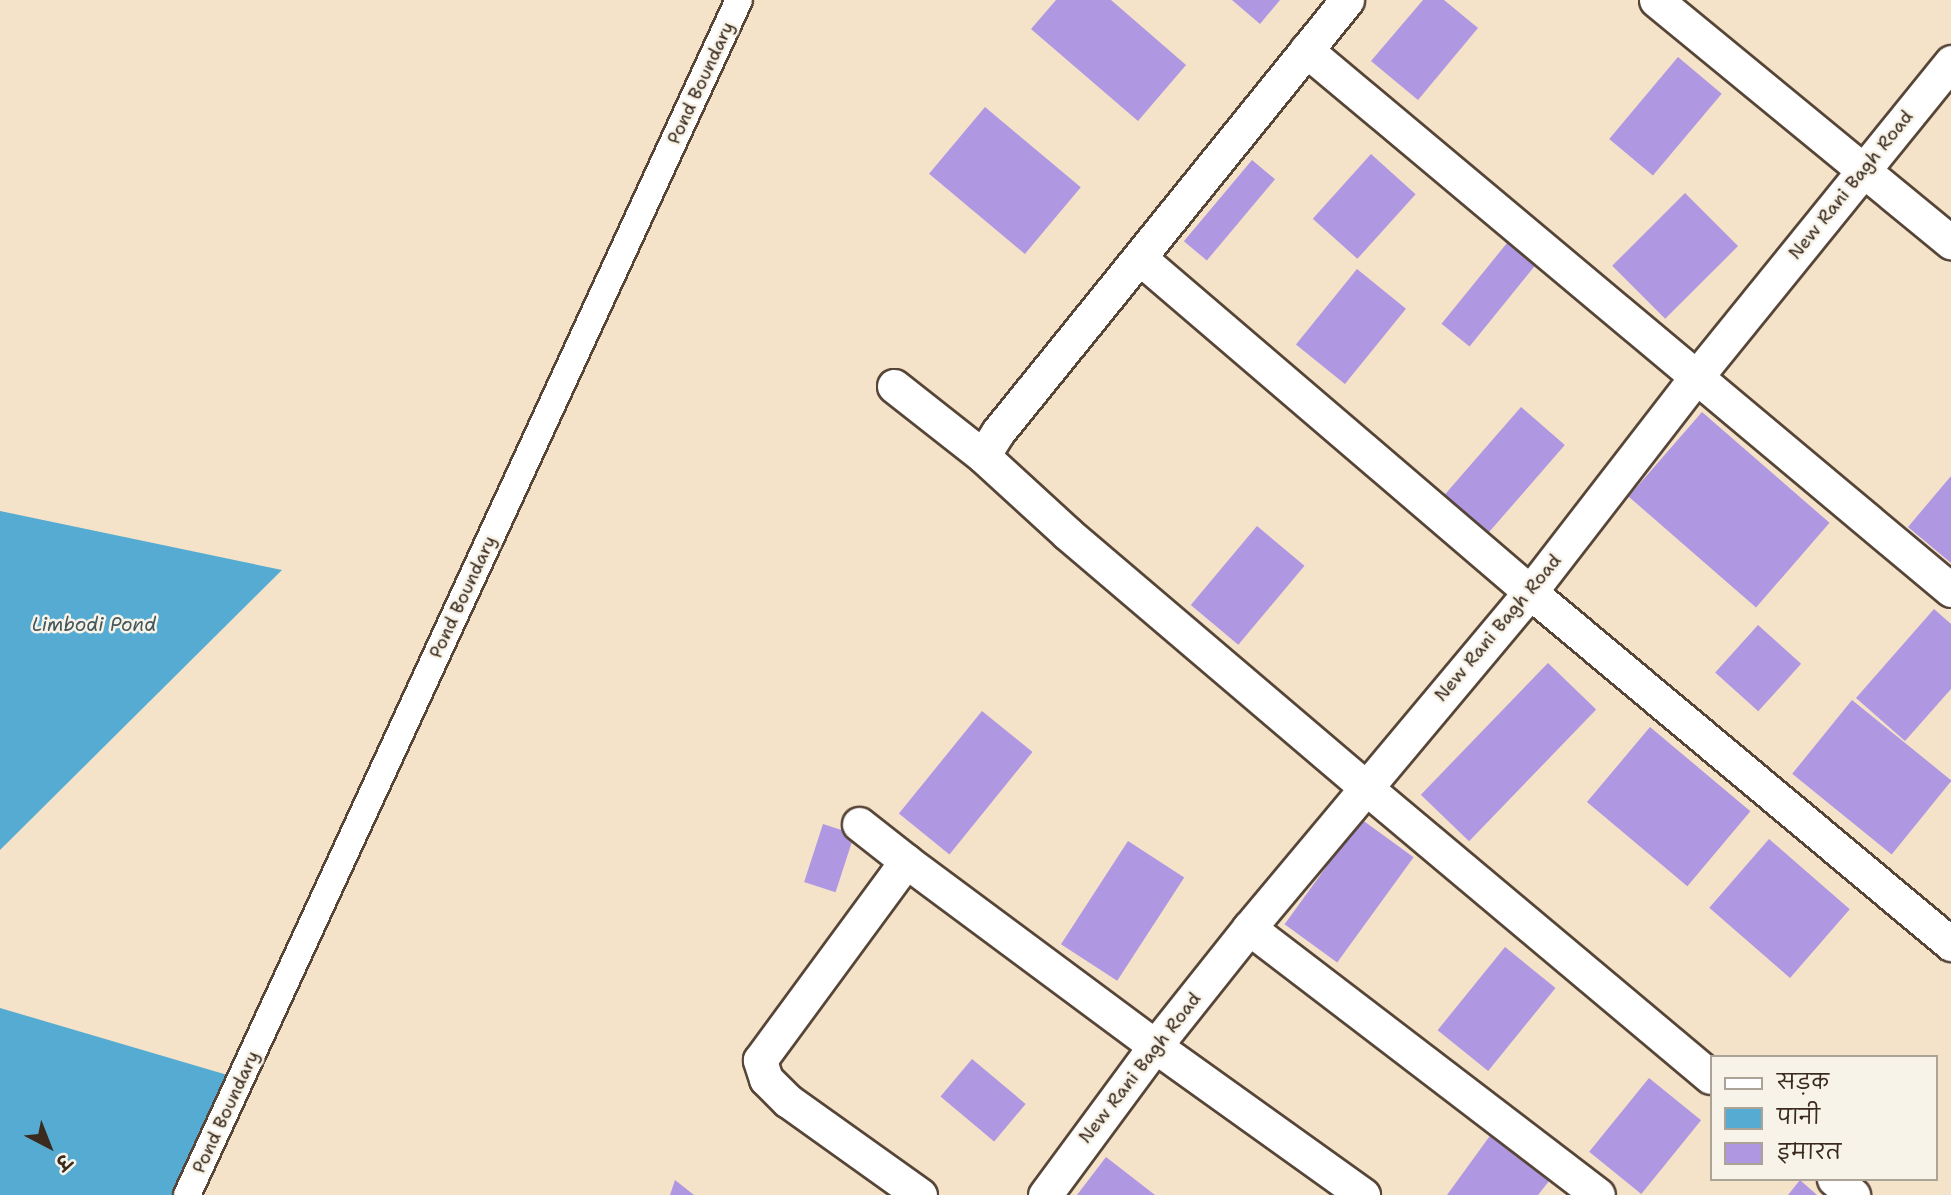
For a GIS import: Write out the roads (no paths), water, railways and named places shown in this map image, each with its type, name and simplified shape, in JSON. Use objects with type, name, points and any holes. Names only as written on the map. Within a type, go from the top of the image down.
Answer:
[{"type":"street","name":"Pond Boundary","points":[[187,1195],[739,0]]},
{"type":"street","points":[[983,456],[998,432],[1141,259],[1347,0]]},
{"type":"street","points":[[1656,0],[1951,242]]},
{"type":"street","points":[[1306,50],[1951,590]]},
{"type":"street","name":"New Rani Bagh Road","points":[[1045,1195],[1155,1046],[1249,928],[1530,592],[1697,376],[1951,62]]},
{"type":"street","points":[[1141,259],[1530,592],[1951,944]]},
{"type":"street","points":[[894,386],[983,456],[1068,534],[1365,788],[1710,1076]]},
{"type":"street","points":[[859,824],[1155,1046],[1363,1195]]},
{"type":"street","points":[[906,861],[760,1060],[766,1079],[788,1101],[920,1195]]},
{"type":"street","points":[[1249,928],[1598,1195]]},
{"type":"street","points":[[1836,1181],[1853,1195]]},
{"type":"water","name":"Limbodi Pond","points":[[0,511],[282,570],[0,850]]},
{"type":"water","points":[[0,1008],[241,1079],[187,1195],[0,1195]]}]
